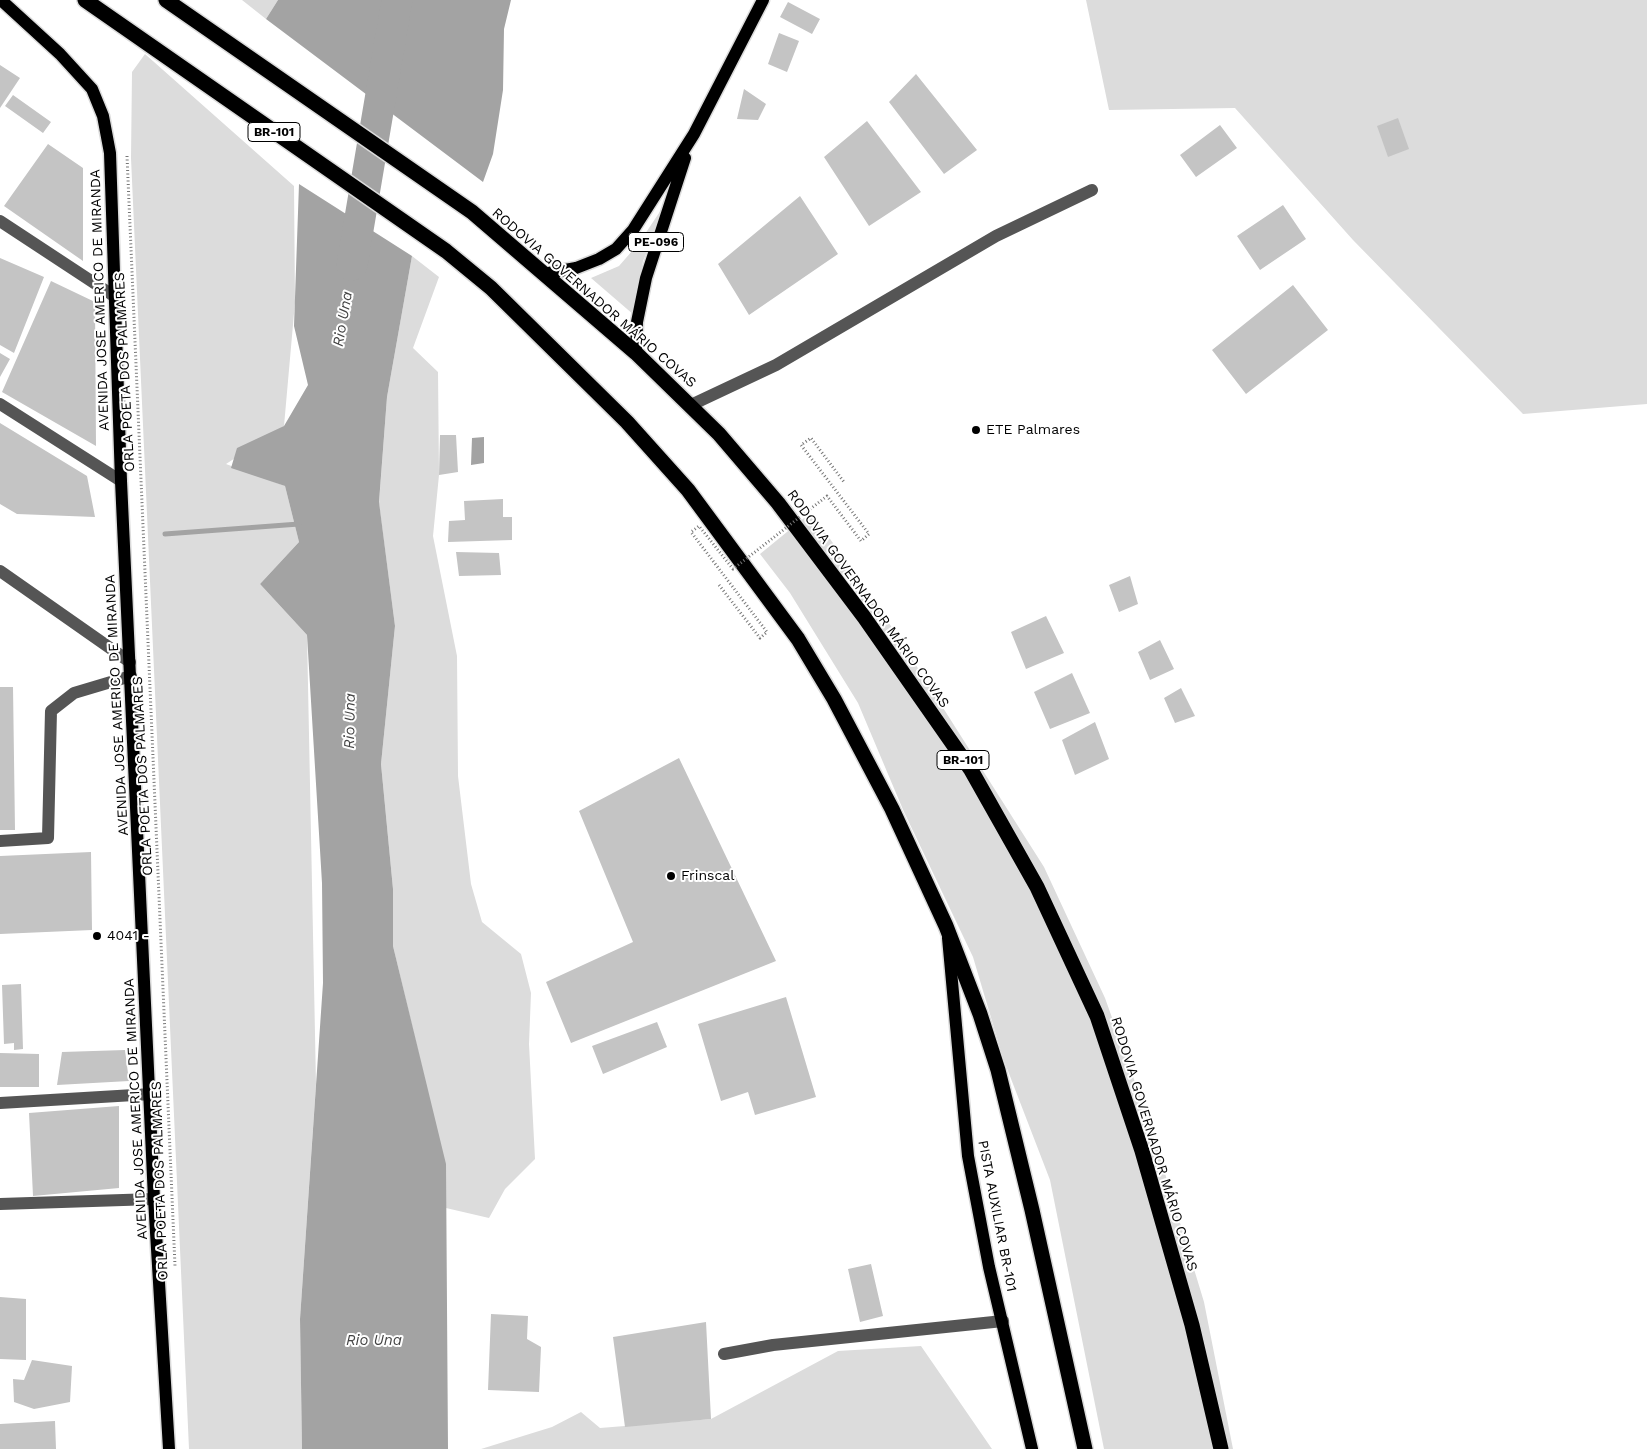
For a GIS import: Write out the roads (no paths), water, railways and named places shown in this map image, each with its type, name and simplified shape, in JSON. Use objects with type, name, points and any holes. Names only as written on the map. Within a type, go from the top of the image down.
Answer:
[{"type":"highway","name":"BR-101","points":[[85,0],[446,251],[491,288],[627,422],[688,490],[798,639],[834,699],[892,809],[946,926],[980,1014],[998,1070],[1032,1210],[1085,1449]]},
{"type":"highway","name":"RODOVIA GOVERNADOR MÁRIO COVAS","points":[[166,0],[472,212],[636,353],[691,405],[778,502],[864,618],[971,770],[1037,886],[1098,1016],[1192,1325],[1221,1449]]},
{"type":"main road","name":"AVENIDA JOSE AMERICO DE MIRANDA","points":[[1,0],[80,75],[92,89],[103,116],[110,153],[117,298],[121,481],[154,1199],[170,1449]]},
{"type":"main road","name":"PE-096","points":[[543,274],[576,268],[599,260],[616,249],[633,230],[694,134],[763,0]]},
{"type":"main road","name":"PE-096","points":[[636,353],[637,322],[646,278],[672,192],[694,134]]},
{"type":"main road","name":"PISTA AUXILIAR BR-101","points":[[946,926],[968,1156],[975,1198],[1032,1449]]},
{"type":"street","points":[[691,405],[776,365],[996,236],[1092,190]]},
{"type":"street","points":[[0,221],[117,298]]},
{"type":"street","points":[[0,404],[121,481]]},
{"type":"street","points":[[0,571],[130,662]]},
{"type":"street","points":[[0,841],[48,838],[51,711],[74,693],[131,676]]},
{"type":"street","points":[[0,1103],[150,1094]]},
{"type":"street","points":[[0,1204],[154,1199]]},
{"type":"street","points":[[724,1354],[772,1345],[1003,1322]]},
{"type":"water","points":[[278,0],[511,0],[504,29],[503,90],[493,154],[483,182],[266,19]]},
{"type":"water","name":"Rio Una","points":[[299,184],[412,256],[387,397],[379,502],[395,626],[381,764],[393,889],[393,946],[446,1164],[448,1449],[302,1449],[300,1319],[323,983],[322,883],[307,635],[260,584],[299,542],[285,486],[231,468],[237,448],[284,426],[308,385],[294,326]]},
{"type":"water","points":[[484,437],[484,463],[471,465],[472,438]]},
{"type":"waterway","name":"Rio Una","points":[[352,265],[397,0]]},
{"type":"waterway","points":[[165,534],[299,524]]},
{"type":"place","name":"ETE Palmares","points":[[976,430]]},
{"type":"place","name":"Frinscal","points":[[671,876]]},
{"type":"place","name":"4041 -","points":[[97,936]]}]
